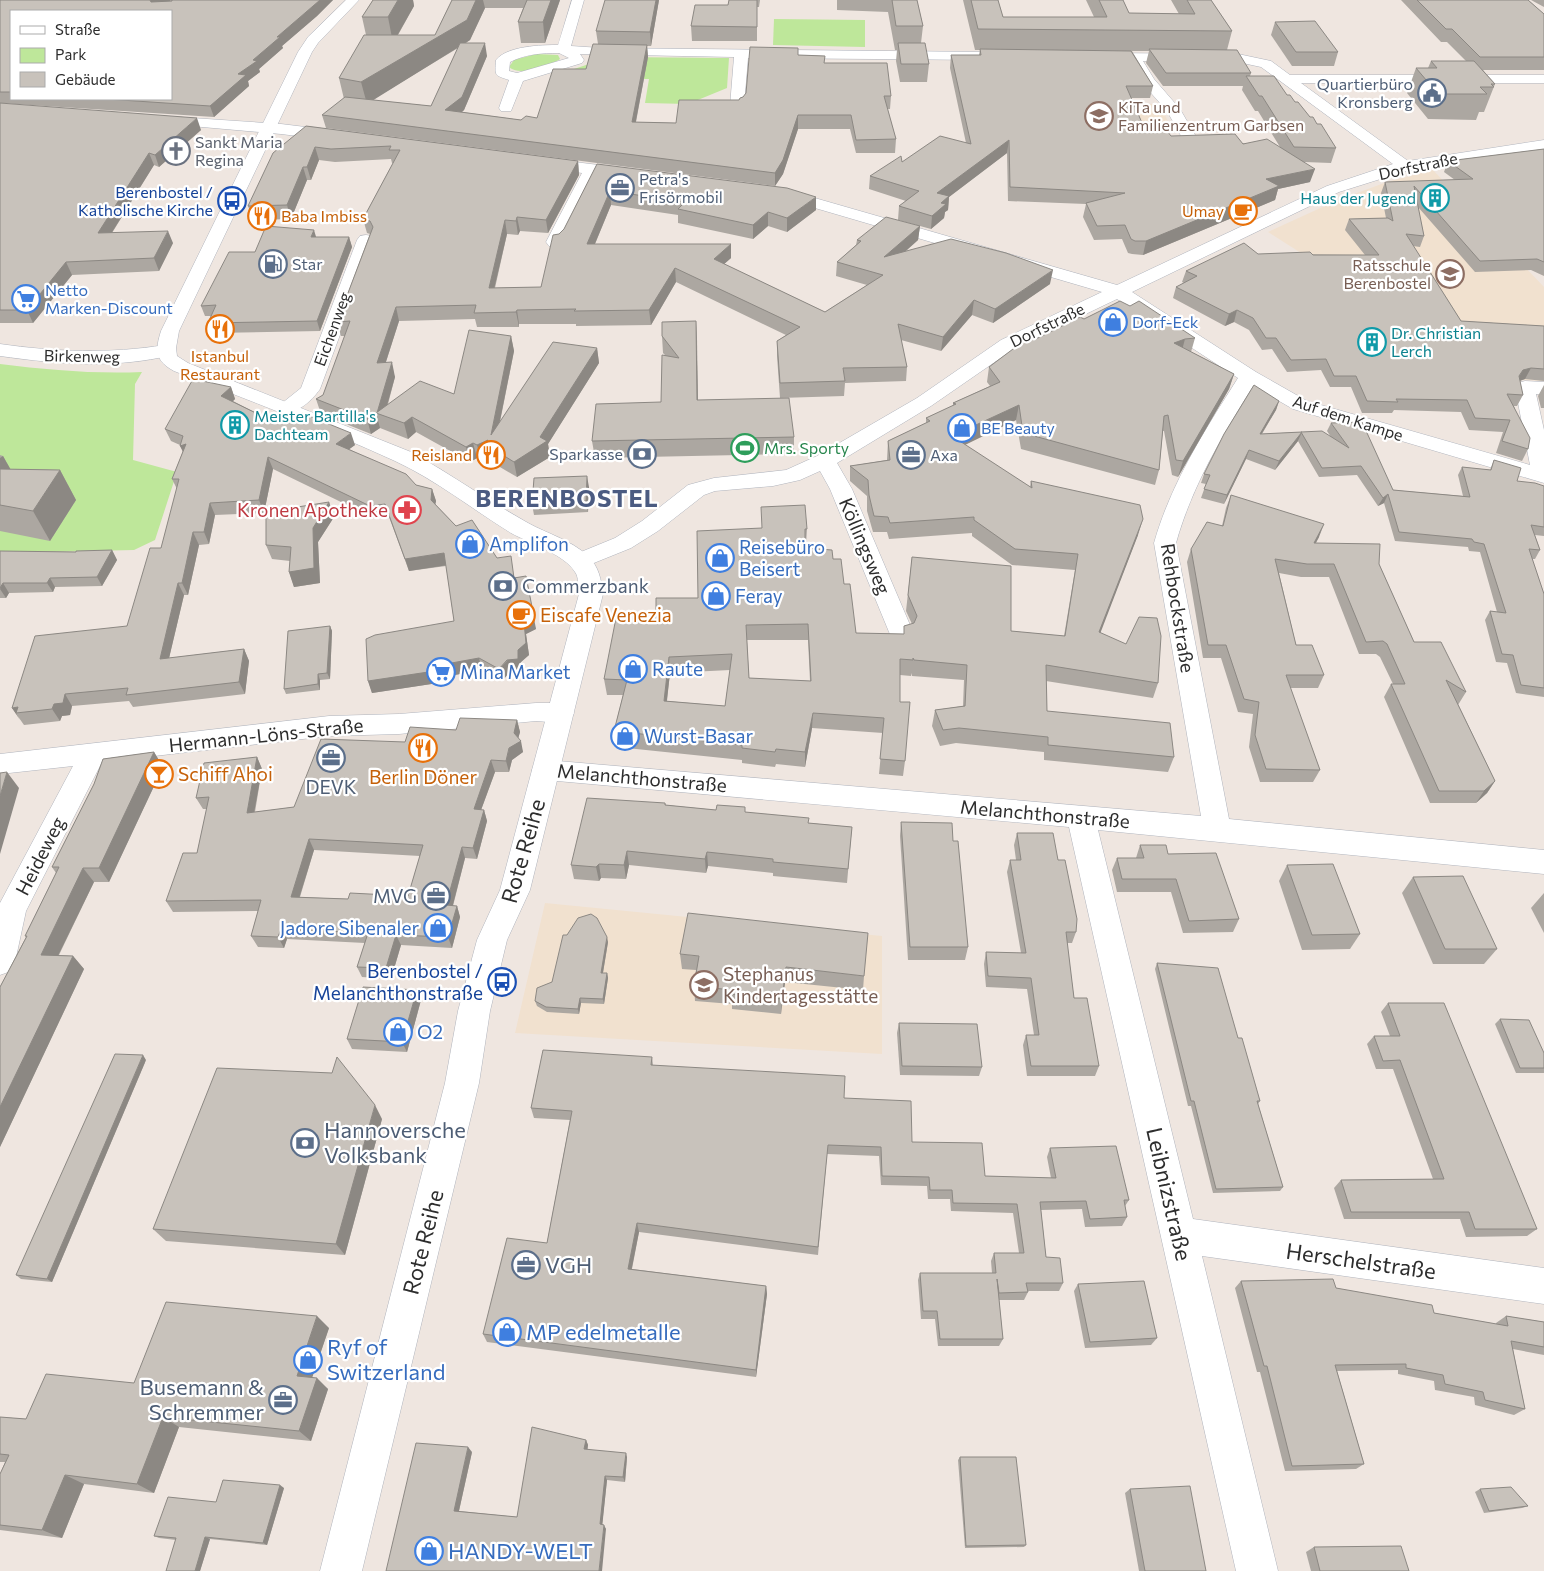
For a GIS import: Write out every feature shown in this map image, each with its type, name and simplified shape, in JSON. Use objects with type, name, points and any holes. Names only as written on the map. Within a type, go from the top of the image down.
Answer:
[{"type":"street","points":[[353,0],[313,40],[268,128],[170,331],[165,351],[169,360],[181,367],[403,457],[428,470],[521,529],[552,543],[579,561]]},
{"type":"street","points":[[563,50],[578,0]]},
{"type":"street","points":[[563,50],[573,54],[577,60],[517,78],[502,72],[504,60],[515,53],[563,50],[741,54],[998,56]]},
{"type":"street","points":[[737,106],[741,54]]},
{"type":"street","points":[[1088,57],[1238,58],[1266,64],[1405,166]]},
{"type":"street","points":[[1134,57],[1148,82],[1173,109],[1190,140]]},
{"type":"street","points":[[506,108],[517,78]]},
{"type":"street","points":[[1286,79],[1544,79]]},
{"type":"street","points":[[147,119],[268,128],[350,138]]},
{"type":"street","name":"Dorfstraße","points":[[579,561],[623,543],[650,526],[696,490],[729,483],[782,477],[801,472],[825,461],[924,402],[1008,344],[1333,189],[1378,173],[1405,166],[1544,145]]},
{"type":"street","points":[[1522,148],[1544,162]]},
{"type":"street","points":[[526,161],[650,177]]},
{"type":"street","points":[[555,242],[592,169]]},
{"type":"street","name":"Auf dem Kampe","points":[[767,191],[789,194],[1118,292],[1286,399],[1300,405],[1544,476]]},
{"type":"street","name":"Eichenweg","points":[[286,408],[305,395],[310,389],[366,240]]},
{"type":"street","name":"Birkenweg","points":[[0,350],[92,360],[114,359],[165,351]]},
{"type":"street","name":"Rehbockstraße","points":[[1217,829],[1165,543],[1169,522],[1196,468],[1249,376]]},
{"type":"street","points":[[1544,388],[1525,387],[1544,476]]},
{"type":"street","name":"Köllingsweg","points":[[825,461],[841,489],[901,632]]},
{"type":"street","name":"Rote Reihe","points":[[341,1571],[458,1102],[474,1011],[492,940],[515,890],[562,713],[591,594],[588,572],[579,561]]},
{"type":"street","name":"Hermann-Löns-Straße","points":[[0,764],[329,726],[399,724],[536,712],[562,713]]},
{"type":"street","name":"Heideweg","points":[[0,962],[12,911],[93,754]]},
{"type":"street","name":"Melanchthonstraße","points":[[546,770],[1217,829],[1544,862]]},
{"type":"street","name":"Leibnizstraße","points":[[1081,818],[1257,1571]]},
{"type":"street","name":"Herschelstraße","points":[[1179,1236],[1544,1286]]},
{"type":"shaded area","points":[[1029,102],[1160,104],[1171,128],[1155,136]]},
{"type":"shaded area","name":"Ratsschule Berenbostel","points":[[1433,170],[1544,287],[1544,381],[1423,375],[1312,260],[1268,232],[1338,200],[1387,182]]},
{"type":"shaded area","name":"Stephanus Kindertagesstätte","points":[[545,903],[882,936],[882,1054],[515,1033]]},
{"type":"green space","points":[[774,19],[865,20],[865,47],[773,45]]},
{"type":"green space","points":[[536,54],[558,55],[560,59],[549,65],[527,71],[514,70],[509,67],[514,60]]},
{"type":"green space","points":[[610,57],[729,58],[727,88],[688,104],[645,103],[649,79],[565,78],[565,72]]},
{"type":"green space","points":[[0,364],[71,371],[142,372],[135,384],[133,460],[177,472],[155,540],[134,550],[0,553]]},
{"type":"building","points":[[0,0],[150,0],[151,2],[172,0],[320,0],[253,60],[257,61],[238,74],[246,75],[210,106],[121,100],[172,100],[172,10],[10,10],[10,92],[0,92]]},
{"type":"building","points":[[373,0],[398,0],[388,17],[362,17]]},
{"type":"building","points":[[452,0],[476,0],[467,20],[361,82],[339,78],[364,35],[435,35]]},
{"type":"building","points":[[527,0],[551,0],[543,22],[518,22]]},
{"type":"building","points":[[605,0],[656,0],[650,32],[596,31]]},
{"type":"building","points":[[729,0],[757,0],[757,27],[691,26],[695,5],[728,5]]},
{"type":"building","points":[[892,0],[917,0],[923,26],[896,26]]},
{"type":"building","points":[[971,0],[998,0],[1003,17],[1107,17],[1099,0],[1123,0],[1129,13],[1195,14],[1187,0],[1211,0],[1232,31],[978,29]]},
{"type":"building","points":[[1417,0],[1528,0],[1544,14],[1544,57],[1480,57],[1452,29],[1446,29]]},
{"type":"building","points":[[1315,21],[1338,52],[1296,52],[1275,22]]},
{"type":"building","points":[[460,43],[485,43],[462,97],[445,110],[521,120],[526,116],[537,118],[553,69],[586,69],[593,44],[647,45],[632,122],[676,123],[679,100],[739,100],[746,93],[750,47],[798,48],[798,55],[825,56],[824,63],[887,63],[891,96],[884,96],[896,139],[856,140],[851,115],[798,115],[783,160],[775,173],[322,115],[345,97],[431,106]]},
{"type":"building","points":[[898,43],[925,43],[929,64],[901,64]]},
{"type":"building","points":[[980,49],[1131,51],[1153,86],[1126,86],[1146,132],[1167,131],[1171,136],[1235,134],[1243,144],[1267,139],[1315,169],[1266,179],[1279,186],[1146,241],[1131,239],[1125,225],[1097,226],[1086,203],[1125,193],[1010,187],[1009,140],[937,193],[949,196],[941,203],[946,204],[932,216],[899,206],[919,191],[870,176],[901,156],[902,162],[940,136],[971,144],[951,55],[981,55]]},
{"type":"building","points":[[1149,49],[1237,50],[1251,73],[1166,73]]},
{"type":"building","points":[[1431,61],[1474,61],[1495,84],[1491,84],[1494,87],[1480,87],[1487,94],[1438,94],[1416,68],[1437,68]]},
{"type":"building","points":[[1246,76],[1274,76],[1287,95],[1290,95],[1295,102],[1298,102],[1310,117],[1313,117],[1317,124],[1321,124],[1336,148],[1294,147],[1262,96],[1259,96]]},
{"type":"building","points":[[0,103],[197,118],[155,155],[149,153],[98,233],[168,231],[154,258],[66,262],[27,310],[0,310]]},
{"type":"building","points":[[306,126],[578,161],[546,220],[517,217],[516,221],[505,220],[489,288],[541,287],[553,235],[559,234],[564,229],[597,164],[787,188],[816,197],[787,218],[768,212],[753,225],[678,209],[685,202],[610,191],[587,244],[731,244],[714,259],[825,312],[883,275],[837,262],[861,241],[857,240],[886,217],[920,226],[884,257],[951,239],[1006,253],[1053,270],[995,309],[974,300],[943,337],[898,324],[907,367],[843,368],[845,381],[780,383],[777,341],[800,327],[675,268],[649,310],[517,310],[516,312],[474,313],[476,305],[396,307],[377,363],[392,362],[377,413],[367,419],[316,399],[323,395],[350,321],[337,322],[373,227],[370,221],[363,219],[400,150],[389,150],[391,146],[331,149],[315,147],[307,167],[303,167],[287,205],[248,206],[273,153]]},
{"type":"building","points":[[1544,149],[1544,262],[1537,259],[1480,261],[1414,186],[1424,236],[1406,234],[1461,321],[1544,326],[1544,369],[1531,368],[1523,370],[1519,376],[1523,395],[1507,394],[1530,438],[1528,449],[1502,441],[1510,420],[1475,418],[1467,400],[1396,399],[1398,402],[1367,401],[1356,376],[1334,376],[1326,359],[1291,360],[1276,338],[1266,338],[1253,318],[1237,310],[1229,314],[1176,287],[1197,276],[1186,271],[1244,243],[1258,254],[1310,252],[1313,255],[1379,255],[1349,219],[1388,218],[1393,221],[1385,182],[1473,179],[1448,161]]},
{"type":"building","points":[[266,226],[314,230],[311,237],[349,237],[317,321],[208,323],[216,305],[201,306],[229,252],[255,252]]},
{"type":"building","points":[[1120,301],[1130,306],[1139,301],[1195,338],[1174,343],[1234,374],[1183,461],[1176,460],[1168,415],[1164,416],[1159,470],[1023,433],[1019,405],[952,436],[1032,488],[1031,481],[1140,505],[1143,519],[1099,632],[1126,644],[1139,617],[1157,618],[1161,636],[1158,683],[1046,665],[1047,711],[1170,723],[1174,757],[1048,745],[1048,737],[959,728],[943,730],[935,710],[965,706],[967,665],[914,660],[913,658],[913,660],[900,659],[900,702],[910,702],[905,761],[880,759],[884,718],[813,713],[805,752],[776,749],[775,752],[742,748],[742,745],[614,731],[627,680],[604,679],[617,613],[656,614],[656,598],[698,598],[697,531],[762,528],[761,507],[805,505],[807,529],[805,529],[805,548],[832,550],[833,559],[841,559],[844,584],[850,584],[856,633],[904,634],[904,626],[914,623],[917,616],[908,595],[912,557],[1011,566],[1011,631],[1065,636],[1078,554],[1015,549],[974,520],[974,517],[890,523],[888,517],[874,516],[868,480],[850,466],[890,460],[888,441],[930,421],[926,418],[956,404],[953,403],[1000,382],[989,367],[1029,337],[1034,340],[1080,317],[1084,319]],"holes":[[[808,624],[811,681],[749,678],[746,625]],[[732,654],[725,706],[664,701],[669,657]]]},
{"type":"building","points":[[696,321],[697,400],[789,398],[794,437],[592,441],[596,404],[661,402],[662,355],[679,358],[662,336],[662,322]]},
{"type":"building","points":[[469,330],[511,336],[491,435],[553,342],[597,348],[540,437],[547,441],[514,462],[485,444],[488,440],[477,445],[473,443],[466,447],[412,417],[404,423],[376,413],[420,381],[454,394]]},
{"type":"building","points":[[193,379],[231,387],[221,396],[266,418],[270,415],[285,423],[302,413],[351,433],[336,444],[406,474],[416,485],[432,489],[431,500],[456,526],[472,520],[497,558],[511,556],[514,578],[526,576],[534,617],[524,622],[526,643],[518,650],[518,659],[507,660],[499,669],[479,658],[435,666],[435,671],[368,681],[366,639],[375,635],[454,621],[444,553],[405,559],[385,504],[370,506],[268,457],[259,500],[210,503],[204,532],[193,532],[182,583],[178,583],[160,659],[244,649],[239,682],[126,695],[128,688],[65,694],[63,703],[54,704],[52,709],[16,713],[18,707],[12,708],[35,636],[127,626],[150,548],[161,548],[179,479],[172,479],[186,444],[180,446],[183,436],[165,429]]},
{"type":"building","points":[[1254,385],[1279,401],[1260,434],[1302,432],[1279,461],[1249,450],[1227,495],[1204,489],[1210,475],[1204,474],[1224,434]]},
{"type":"building","points":[[1362,422],[1393,490],[1470,497],[1462,467],[1491,470],[1494,460],[1521,468],[1517,481],[1544,486],[1544,527],[1531,525],[1540,550],[1529,549],[1544,594],[1544,688],[1521,685],[1513,655],[1502,654],[1490,611],[1506,613],[1484,544],[1474,542],[1472,539],[1399,532],[1388,494],[1383,498],[1361,466],[1322,468],[1301,432],[1322,431],[1349,448],[1331,423]]},
{"type":"building","points":[[0,469],[60,470],[33,511],[0,505]]},
{"type":"building","points":[[587,476],[586,501],[532,504],[534,478]]},
{"type":"building","points":[[1231,495],[1324,524],[1314,543],[1380,544],[1379,564],[1414,642],[1441,642],[1466,692],[1446,680],[1495,781],[1484,791],[1439,791],[1391,684],[1405,684],[1387,644],[1383,641],[1366,642],[1334,564],[1307,564],[1275,559],[1296,645],[1312,645],[1324,675],[1286,675],[1320,770],[1266,769],[1255,735],[1259,702],[1244,699],[1226,645],[1208,645],[1191,549],[1207,522],[1223,526]]},
{"type":"building","points":[[329,502],[313,528],[314,568],[289,572],[291,547],[266,545],[266,512]]},
{"type":"building","points":[[112,550],[97,577],[50,578],[47,583],[3,583],[0,588],[0,551],[76,552]]},
{"type":"building","points":[[330,626],[327,673],[318,674],[318,684],[284,689],[288,631]]},
{"type":"building","points":[[460,718],[517,720],[514,733],[521,741],[509,748],[506,761],[491,760],[474,809],[484,810],[473,848],[462,847],[446,905],[457,906],[448,937],[396,935],[386,968],[357,967],[368,933],[281,929],[278,937],[251,936],[261,900],[166,901],[183,853],[197,853],[209,797],[196,798],[204,763],[257,757],[247,813],[294,807],[321,739],[405,742],[410,727],[456,730]],"holes":[[[309,839],[423,845],[408,896],[350,893],[348,899],[291,897]]]},
{"type":"building","points":[[154,752],[99,868],[83,868],[41,955],[73,956],[0,1107],[0,987],[27,936],[25,936],[59,867],[52,867],[94,784],[103,759]]},
{"type":"building","points":[[7,772],[0,796],[0,773]]},
{"type":"building","points":[[587,798],[665,803],[665,805],[716,810],[717,805],[745,807],[745,812],[809,818],[808,823],[852,827],[848,869],[773,862],[773,859],[707,852],[705,859],[627,851],[624,865],[599,864],[596,867],[571,865]]},
{"type":"building","points":[[901,822],[952,823],[953,841],[958,841],[968,947],[910,947]]},
{"type":"building","points":[[1017,833],[1053,833],[1058,860],[1065,860],[1077,919],[1076,932],[1066,932],[1074,998],[1087,998],[1099,1066],[1031,1066],[1026,1035],[1039,1035],[1031,978],[988,976],[986,952],[1026,953],[1010,860],[1021,860]]},
{"type":"building","points":[[1140,845],[1166,845],[1168,854],[1216,853],[1239,919],[1189,921],[1176,879],[1122,879],[1117,858],[1144,858]]},
{"type":"building","points":[[1333,864],[1360,934],[1312,935],[1287,865]]},
{"type":"building","points":[[1463,876],[1497,949],[1445,949],[1413,877]]},
{"type":"building","points":[[688,913],[868,933],[864,976],[786,967],[782,999],[731,994],[732,990],[694,986],[699,956],[680,954]]},
{"type":"building","points":[[591,914],[597,918],[607,937],[601,973],[607,973],[603,999],[580,998],[578,1009],[546,1007],[535,1001],[537,988],[552,982],[563,935],[567,935],[578,918]]},
{"type":"building","points":[[1157,963],[1218,968],[1238,1038],[1242,1038],[1260,1101],[1257,1101],[1283,1187],[1216,1189],[1194,1101],[1191,1101]]},
{"type":"building","points":[[363,987],[417,990],[402,1042],[347,1039]]},
{"type":"building","points":[[1388,1003],[1444,1003],[1537,1229],[1475,1229],[1469,1212],[1351,1212],[1341,1180],[1444,1179],[1400,1060],[1383,1061],[1374,1036],[1400,1036]]},
{"type":"building","points":[[1500,1019],[1529,1020],[1544,1053],[1544,1068],[1520,1068]]},
{"type":"building","points":[[899,1023],[977,1024],[982,1067],[902,1066]]},
{"type":"building","points":[[543,1050],[652,1057],[651,1065],[845,1076],[844,1098],[911,1101],[912,1142],[982,1143],[985,1176],[1056,1178],[1050,1148],[1116,1146],[1129,1200],[1124,1200],[1127,1217],[1090,1219],[1086,1201],[1040,1202],[1046,1257],[1060,1258],[1063,1283],[1026,1283],[1028,1292],[999,1293],[997,1279],[1003,1339],[940,1339],[937,1311],[923,1311],[920,1273],[996,1273],[994,1253],[1024,1253],[1017,1204],[953,1203],[952,1190],[930,1190],[929,1177],[882,1176],[881,1147],[828,1145],[818,1247],[637,1223],[628,1269],[766,1286],[756,1370],[483,1334],[507,1238],[547,1243],[572,1111],[531,1108]]},
{"type":"building","points":[[115,1054],[143,1055],[47,1279],[16,1275]]},
{"type":"building","points":[[337,1057],[375,1105],[336,1244],[153,1229],[217,1068],[332,1073]]},
{"type":"building","points":[[1333,1279],[1336,1288],[1432,1305],[1434,1313],[1508,1326],[1506,1316],[1544,1322],[1544,1347],[1511,1341],[1525,1409],[1485,1400],[1483,1392],[1445,1384],[1443,1375],[1406,1368],[1406,1364],[1335,1365],[1364,1464],[1292,1466],[1267,1366],[1264,1366],[1241,1281]]},
{"type":"building","points":[[1144,1281],[1157,1338],[1090,1342],[1078,1284]]},
{"type":"building","points":[[166,1302],[317,1316],[297,1376],[317,1378],[299,1431],[163,1417],[137,1484],[65,1475],[42,1530],[0,1525],[0,1474],[9,1455],[0,1454],[0,1417],[26,1419],[46,1374],[134,1383]]},
{"type":"building","points":[[532,1427],[586,1440],[584,1449],[626,1453],[623,1477],[605,1476],[600,1524],[604,1525],[599,1571],[386,1571],[416,1443],[468,1447],[454,1511],[517,1517]]},
{"type":"building","points":[[960,1457],[1016,1457],[1026,1545],[966,1546]]},
{"type":"building","points":[[223,1480],[280,1485],[263,1543],[205,1537],[195,1571],[166,1571],[176,1538],[154,1536],[168,1497],[216,1502]]},
{"type":"building","points":[[1190,1486],[1206,1571],[1145,1571],[1130,1489]]},
{"type":"building","points":[[1511,1487],[1528,1506],[1489,1511],[1480,1489]]},
{"type":"building","points":[[1401,1546],[1409,1571],[1320,1571],[1314,1547]]},
{"type":"place","name":"Quartierbüro Kronsberg","points":[[1432,93]]},
{"type":"place","name":"KiTa und Familienzentrum Garbsen","points":[[1099,116]]},
{"type":"place","name":"Sankt Maria Regina","points":[[176,151]]},
{"type":"place","name":"Petra's Frisörmobil","points":[[620,188]]},
{"type":"place","name":"Haus der Jugend","points":[[1435,198]]},
{"type":"place","name":"Berenbostel / Katholische Kirche","points":[[232,201]]},
{"type":"place","name":"Umay","points":[[1243,211]]},
{"type":"place","name":"Baba Imbiss","points":[[262,216]]},
{"type":"place","name":"Star","points":[[273,264]]},
{"type":"place","name":"Ratsschule Berenbostel","points":[[1450,274]]},
{"type":"place","name":"Netto Marken-Discount","points":[[26,299]]},
{"type":"place","name":"Dorf-Eck","points":[[1113,322]]},
{"type":"place","name":"Istanbul Restaurant","points":[[220,329]]},
{"type":"place","name":"Dr. Christian Lerch","points":[[1372,342]]},
{"type":"place","name":"Meister Bartilla's Dachteam","points":[[235,425]]},
{"type":"place","name":"BE Beauty","points":[[962,428]]},
{"type":"place","name":"Mrs. Sporty","points":[[745,448]]},
{"type":"place","name":"Sparkasse","points":[[642,454]]},
{"type":"place","name":"Reisland","points":[[491,455]]},
{"type":"place","name":"Axa","points":[[911,455]]},
{"type":"place","name":"Kronen Apotheke","points":[[407,510]]},
{"type":"place","name":"Amplifon","points":[[470,544]]},
{"type":"place","name":"Reisebüro Beisert","points":[[720,558]]},
{"type":"place","name":"Commerzbank","points":[[503,586]]},
{"type":"place","name":"Feray","points":[[716,596]]},
{"type":"place","name":"Eiscafe Venezia","points":[[521,615]]},
{"type":"place","name":"Raute","points":[[633,669]]},
{"type":"place","name":"Mina Market","points":[[441,672]]},
{"type":"place","name":"Wurst-Basar","points":[[625,736]]},
{"type":"place","name":"Berlin Döner","points":[[423,748]]},
{"type":"place","name":"DEVK","points":[[331,758]]},
{"type":"place","name":"Schiff Ahoi","points":[[159,774]]},
{"type":"place","name":"MVG","points":[[436,896]]},
{"type":"place","name":"Jadore Sibenaler","points":[[438,928]]},
{"type":"place","name":"Berenbostel / Melanchthonstraße","points":[[502,982]]},
{"type":"place","name":"Stephanus Kindertagesstätte","points":[[704,985]]},
{"type":"place","name":"O2","points":[[398,1032]]},
{"type":"place","name":"Hannoversche Volksbank","points":[[305,1143]]},
{"type":"place","name":"VGH","points":[[526,1265]]},
{"type":"place","name":"MP edelmetalle","points":[[507,1332]]},
{"type":"place","name":"Ryf of Switzerland","points":[[308,1360]]},
{"type":"place","name":"Busemann & Schremmer","points":[[283,1400]]},
{"type":"place","name":"HANDY-WELT","points":[[429,1551]]},
{"type":"district","name":"BERENBOSTEL","points":[[567,499]]}]
